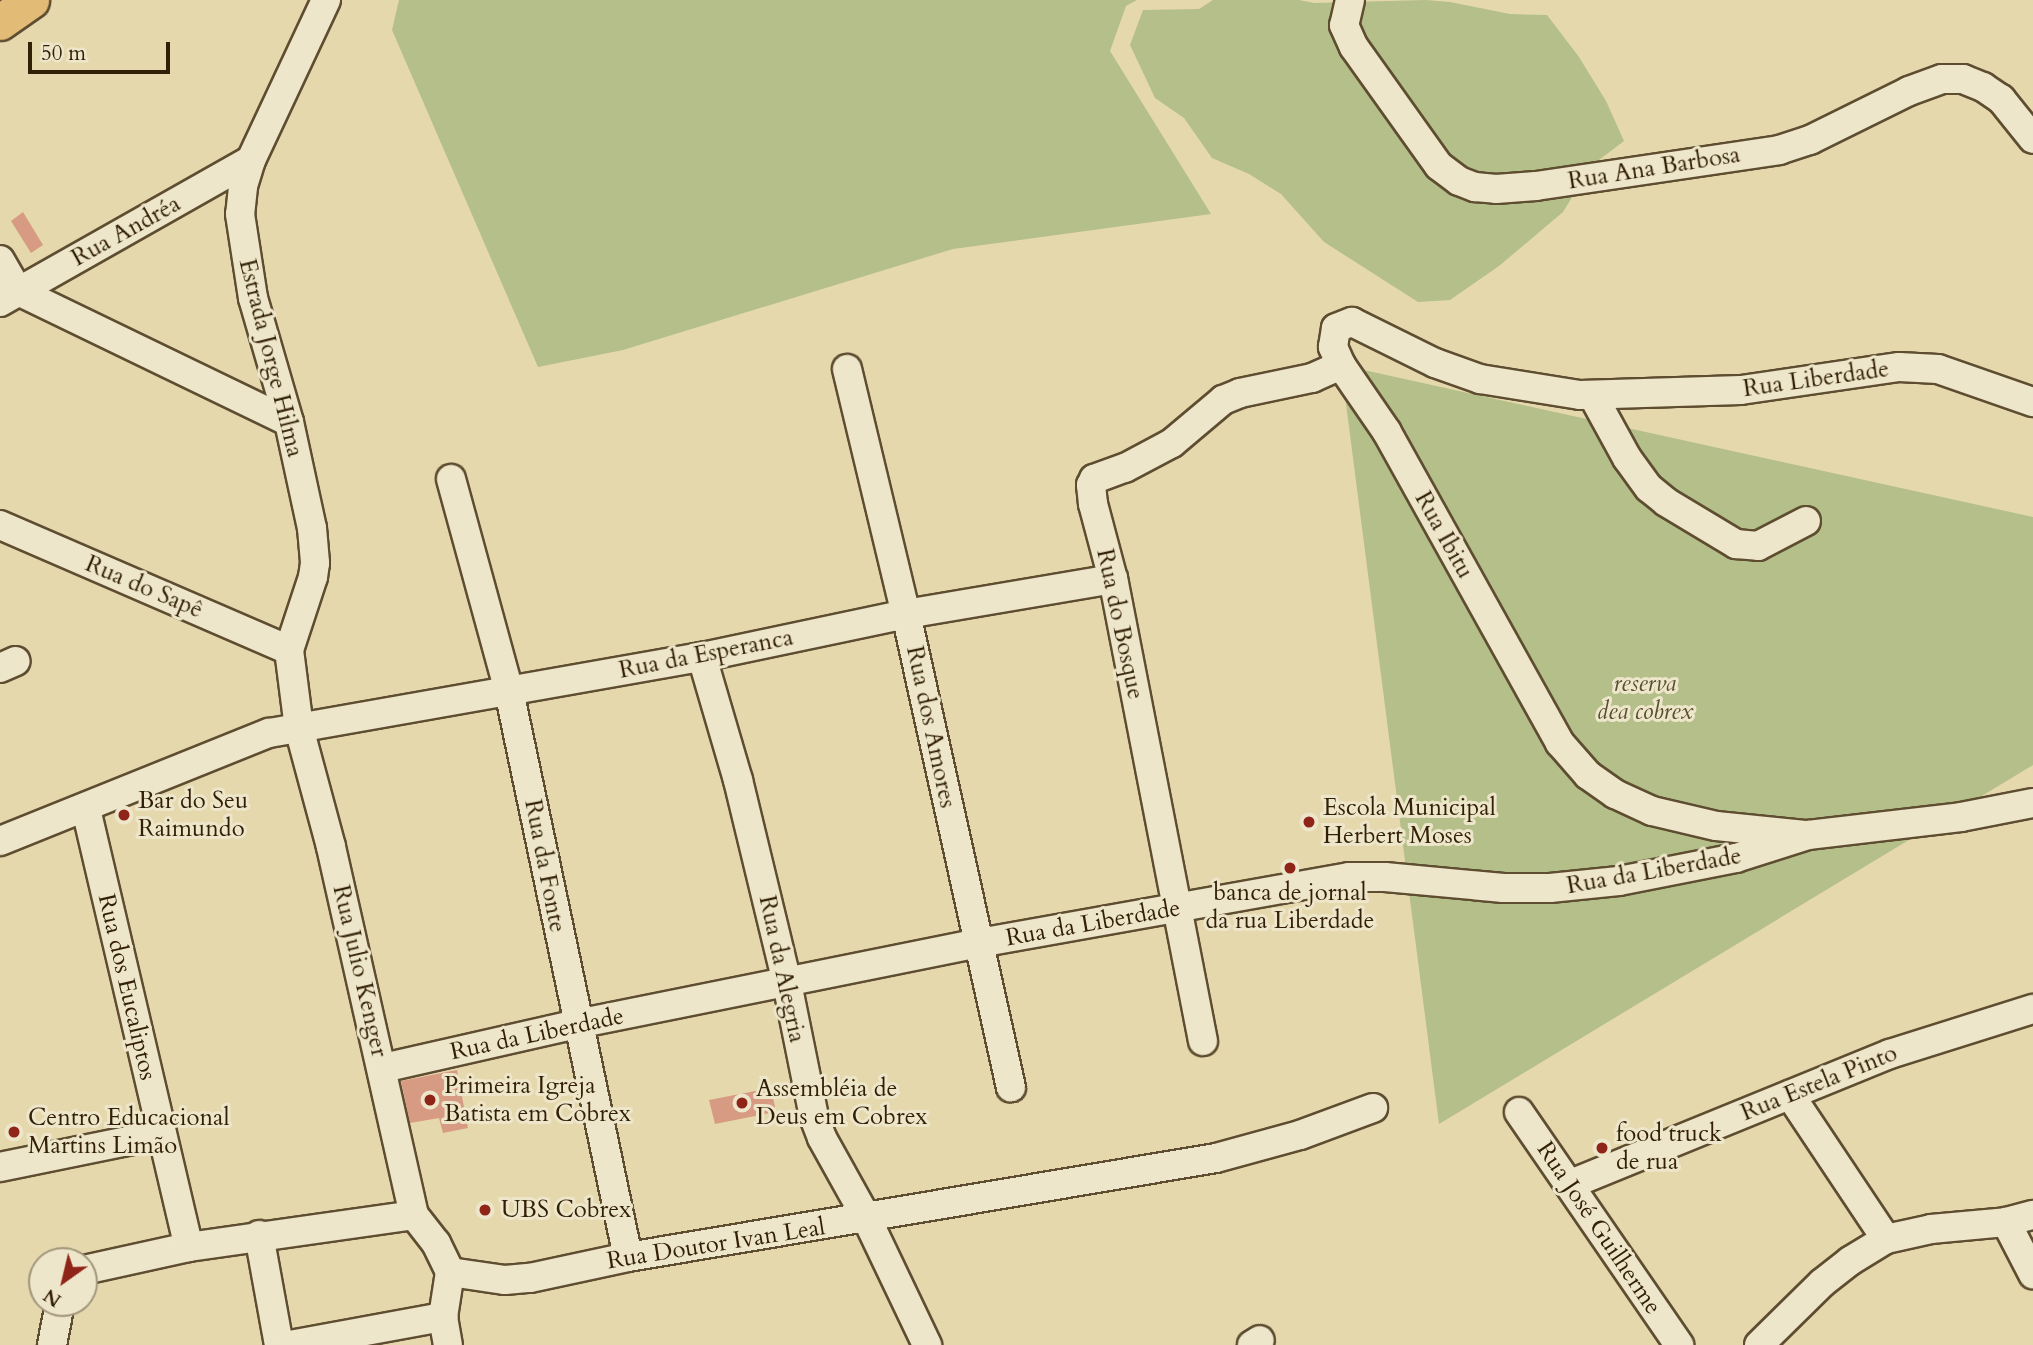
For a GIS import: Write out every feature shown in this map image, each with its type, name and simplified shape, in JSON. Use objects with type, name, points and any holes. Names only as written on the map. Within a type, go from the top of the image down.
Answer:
[{"type":"main road","points":[[0,22],[31,0]]},
{"type":"street","name":"Estrada Jorge Hilma","points":[[299,728],[289,650],[315,563],[312,528],[289,422],[253,298],[240,214],[243,187],[251,160],[326,0]]},
{"type":"street","name":"Rua Ana Barbosa","points":[[1350,0],[1345,25],[1354,47],[1439,166],[1459,181],[1475,187],[1496,189],[1536,186],[1779,150],[1810,140],[1909,91],[1942,79],[1963,79],[1983,87],[2001,99],[2033,139]]},
{"type":"street","name":"Rua Andréa","points":[[9,296],[135,228],[251,160]]},
{"type":"street","points":[[0,260],[9,296],[289,422]]},
{"type":"street","name":"Rua Ibitu","points":[[1593,396],[1527,389],[1480,379],[1435,363],[1352,323],[1336,328],[1333,336],[1333,347],[1340,365],[1387,432],[1560,743],[1588,775],[1615,794],[1652,811],[1716,826],[1808,835]]},
{"type":"street","name":"Rua do Bosque","points":[[1203,1041],[1113,579],[1090,491],[1094,479],[1125,468],[1172,443],[1223,400],[1250,390],[1312,378],[1340,365]]},
{"type":"street","name":"Rua Liberdade","points":[[1593,396],[1741,390],[1899,367],[1938,369],[2033,402]]},
{"type":"street","name":"Rua dos Amores","points":[[847,369],[906,614],[1011,1087]]},
{"type":"street","points":[[1593,396],[1627,458],[1649,488],[1666,502],[1737,544],[1758,546],[1806,521]]},
{"type":"street","name":"Rua da Fonte","points":[[451,479],[509,691],[628,1257]]},
{"type":"street","name":"Rua do Sapê","points":[[0,525],[289,650]]},
{"type":"street","name":"Rua da Esperanca","points":[[0,841],[270,733],[702,657],[906,614],[1113,579]]},
{"type":"street","name":"Rua da Alegria","points":[[702,657],[737,780],[788,983],[814,1116],[831,1157],[867,1219],[927,1345]]},
{"type":"street","name":"Rua Julio Kenger","points":[[299,728],[331,847],[383,1068],[414,1215]]},
{"type":"street","points":[[1808,835],[1961,817],[2033,803]]},
{"type":"street","name":"Rua dos Eucaliptos","points":[[86,808],[189,1247]]},
{"type":"street","name":"Rua da Liberdade","points":[[383,1068],[577,1024],[979,943],[1349,877],[1385,877],[1503,888],[1550,888],[1619,881],[1737,858],[1808,835]]},
{"type":"street","name":"Rua Estela Pinto","points":[[1571,1184],[1890,1054],[2033,1009]]},
{"type":"street","points":[[1790,1095],[1886,1239]]},
{"type":"street","name":"Rua Doutor Ivan Leal","points":[[450,1272],[505,1280],[530,1278],[628,1257],[867,1219],[1216,1158],[1300,1135],[1373,1108]]},
{"type":"street","name":"Rua José Guilherme","points":[[1519,1112],[1571,1184],[1679,1345]]},
{"type":"street","points":[[0,1167],[162,1134]]},
{"type":"street","points":[[98,1267],[259,1235],[414,1215],[436,1243],[450,1272],[443,1317],[447,1345]]},
{"type":"street","points":[[1759,1345],[1822,1283],[1850,1261],[1886,1239],[1931,1229],[2020,1219],[2033,1274]]},
{"type":"street","points":[[259,1235],[279,1345]]},
{"type":"street","points":[[51,1345],[57,1317]]},
{"type":"street","points":[[290,1345],[443,1317]]},
{"type":"green space","points":[[399,0],[1137,0],[1126,6],[1110,51],[1211,214],[953,249],[623,350],[538,367],[392,30]]},
{"type":"green space","points":[[1213,0],[1299,0],[1314,3],[1426,0],[1510,14],[1547,15],[1579,57],[1606,101],[1624,141],[1591,166],[1563,212],[1499,266],[1450,300],[1418,302],[1324,242],[1281,194],[1249,174],[1212,158],[1184,118],[1155,98],[1130,45],[1143,10],[1199,9]]},
{"type":"green space","name":"reserva dea cobrex","points":[[1341,365],[2033,517],[2033,765],[1439,1124]]},
{"type":"building","points":[[23,212],[43,245],[31,253],[11,221]]},
{"type":"building","name":"Primeira Igreja Batista em Cobrex","points":[[457,1070],[468,1128],[443,1133],[439,1118],[410,1123],[401,1081]]},
{"type":"building","name":"Assembléia de Deus em Cobrex","points":[[771,1088],[775,1107],[770,1113],[715,1124],[709,1100]]},
{"type":"place","name":"Bar do Seu Raimundo","points":[[124,815]]},
{"type":"place","name":"Escola Municipal Herbert Moses","points":[[1309,822]]},
{"type":"place","name":"banca de jornal da rua Liberdade","points":[[1290,868]]},
{"type":"place","name":"Primeira Igreja Batista em Cobrex","points":[[430,1100]]},
{"type":"place","name":"Assembléia de Deus em Cobrex","points":[[742,1103]]},
{"type":"place","name":"Centro Educacional Martins Limão","points":[[14,1132]]},
{"type":"place","name":"food truck de rua","points":[[1602,1148]]},
{"type":"place","name":"UBS Cobrex","points":[[485,1210]]}]
